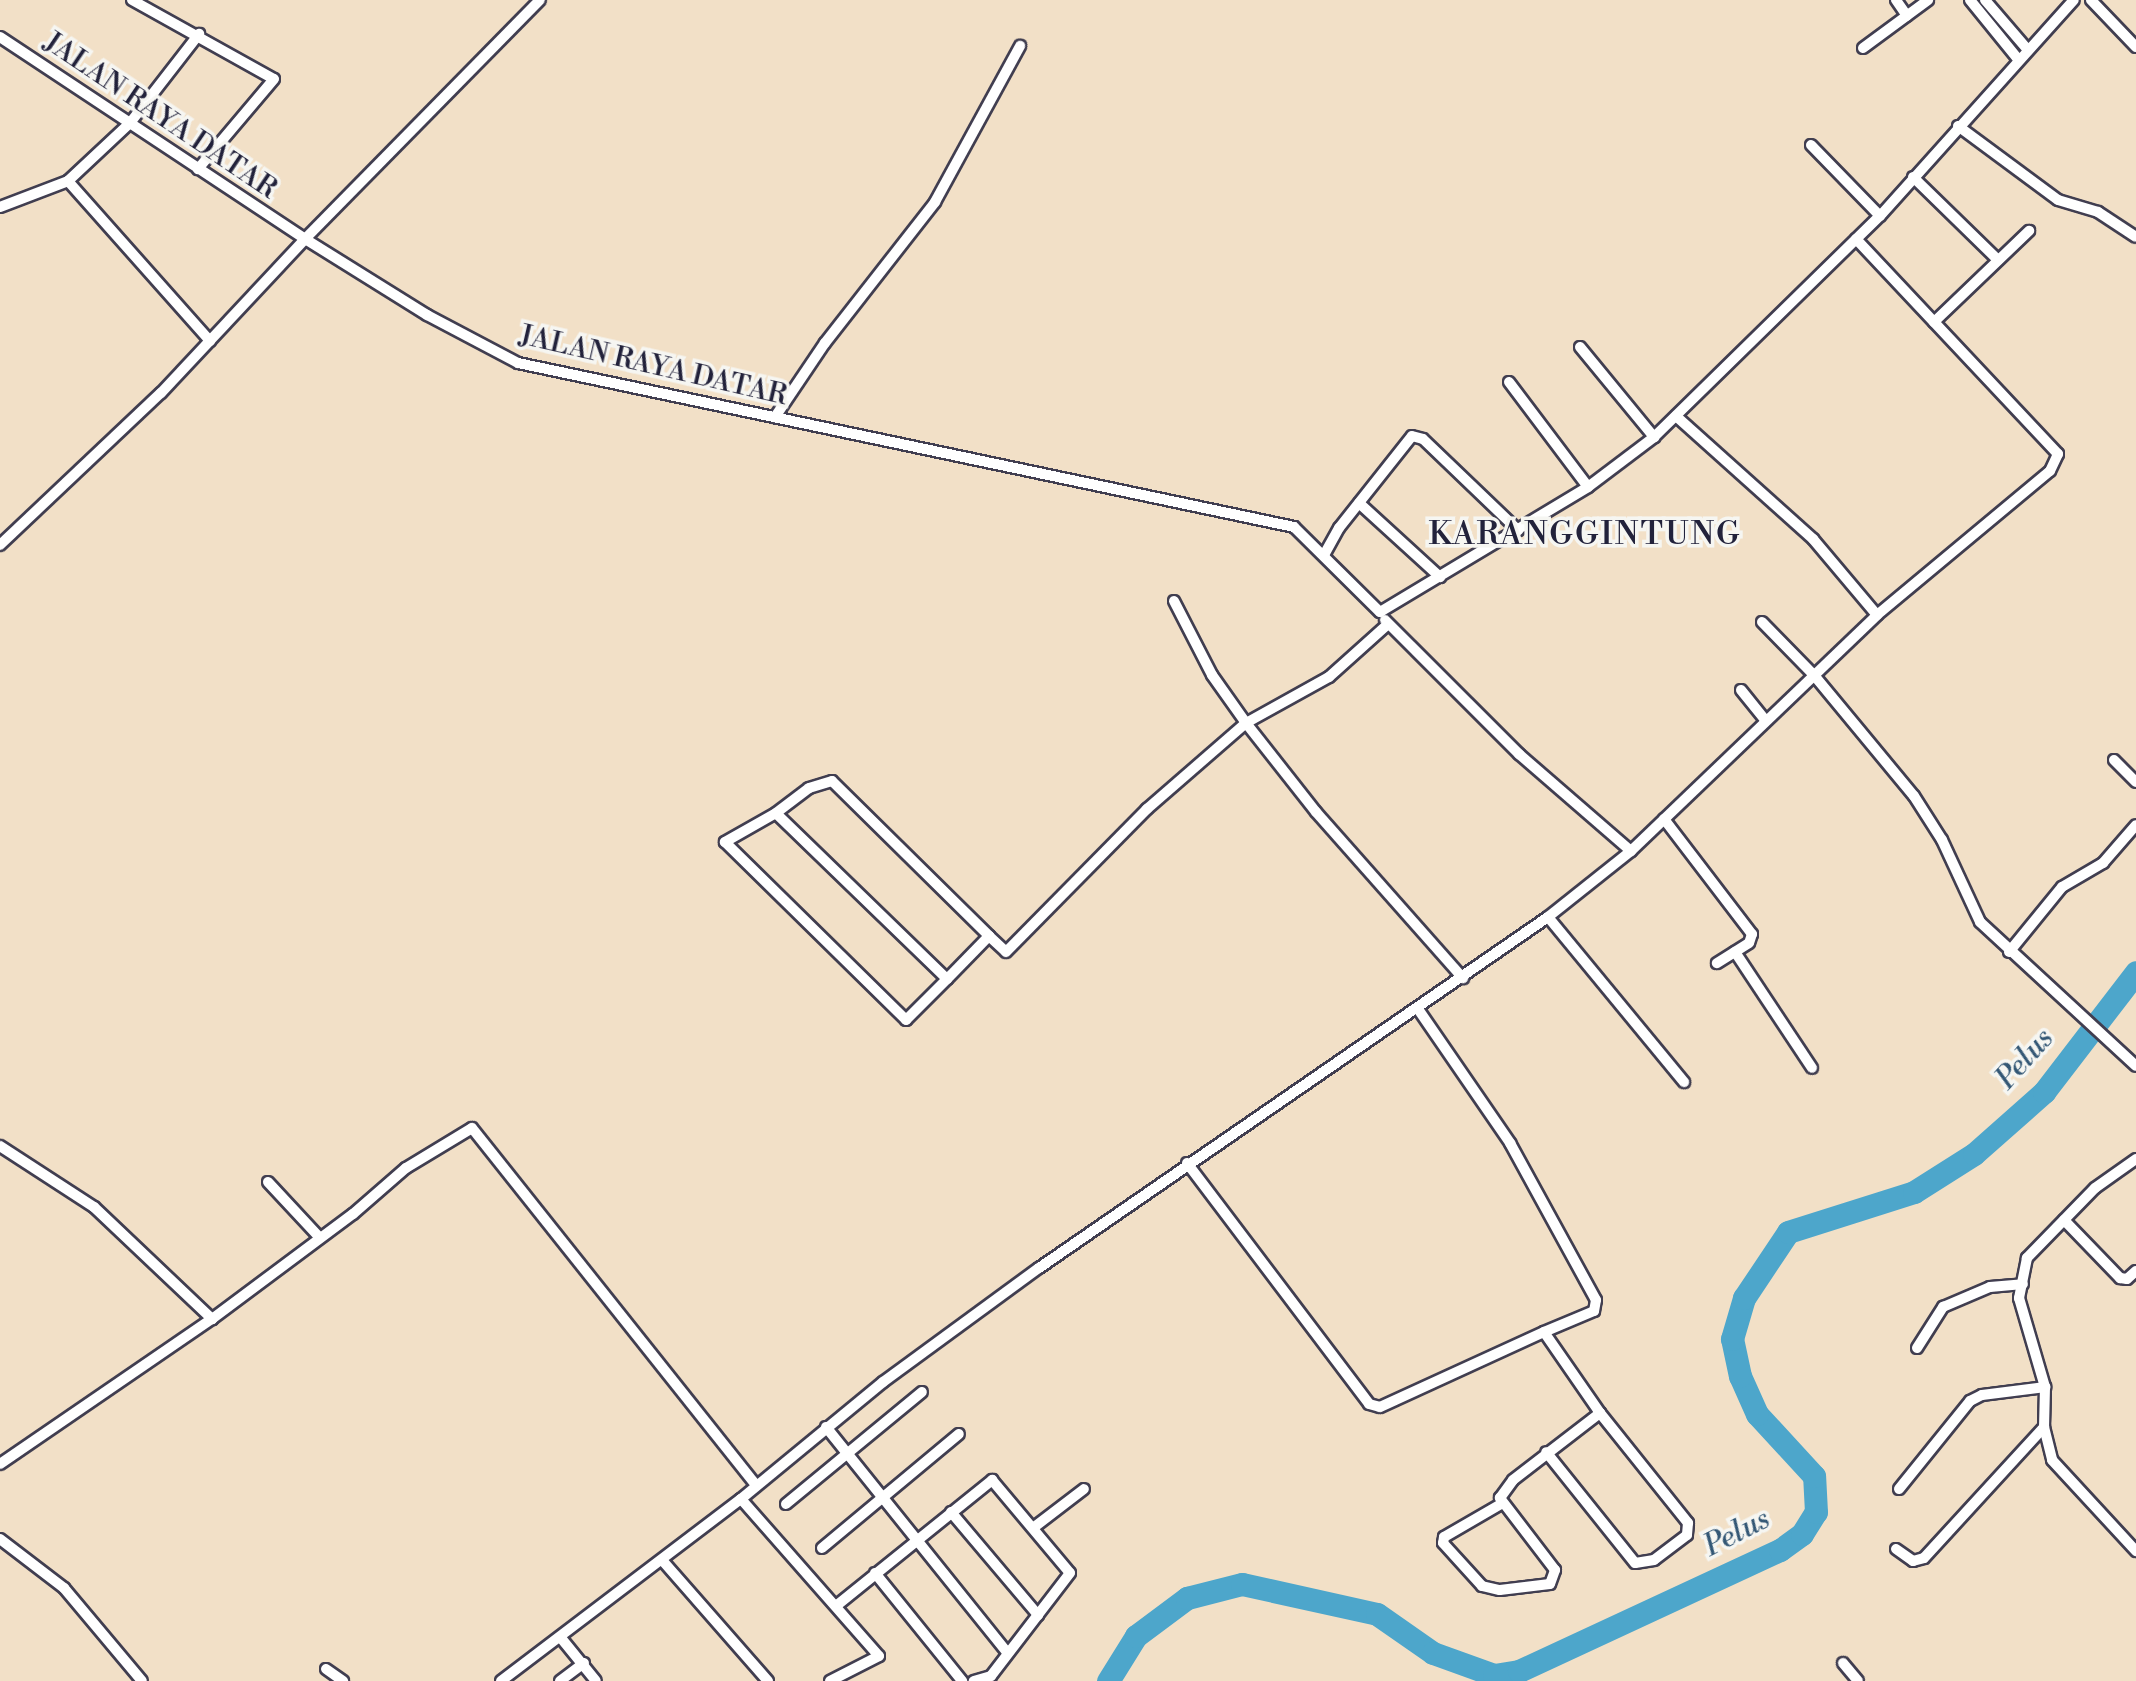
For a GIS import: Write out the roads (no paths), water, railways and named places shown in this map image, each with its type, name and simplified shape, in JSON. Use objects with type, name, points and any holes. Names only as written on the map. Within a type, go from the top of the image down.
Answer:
[{"type":"street","points":[[132,0],[199,34],[274,81],[198,169]]},
{"type":"street","points":[[2,540],[114,441],[304,239],[540,0]]},
{"type":"street","points":[[1896,0],[1907,16]]},
{"type":"street","points":[[1863,48],[1928,0]]},
{"type":"street","points":[[1970,0],[2018,59]]},
{"type":"street","points":[[1985,0],[2027,49]]},
{"type":"street","points":[[1380,612],[1588,487],[1654,437],[1880,216],[2018,59],[2074,0]]},
{"type":"street","points":[[2091,0],[2135,44]]},
{"type":"street","points":[[0,207],[68,181],[130,124],[199,34]]},
{"type":"street","name":"JALAN RAYA DATAR","points":[[2,43],[304,239],[427,315],[518,363],[1294,527],[1519,754],[1631,851]]},
{"type":"street","points":[[775,417],[825,343],[935,202],[1020,46]]},
{"type":"street","points":[[1958,126],[2058,200],[2098,212],[2136,237]]},
{"type":"street","points":[[1811,145],[1880,216]]},
{"type":"street","points":[[1913,177],[1998,260]]},
{"type":"street","points":[[68,181],[210,341]]},
{"type":"street","points":[[1934,322],[2029,231]]},
{"type":"street","points":[[501,1681],[741,1499],[826,1427],[1187,1163],[1464,978],[1548,917],[1631,851],[1877,615],[2058,462],[2058,454],[1856,239]]},
{"type":"street","points":[[1580,348],[1654,437]]},
{"type":"street","points":[[1509,382],[1588,487]]},
{"type":"street","points":[[1676,416],[1813,539],[1877,615]]},
{"type":"street","points":[[1324,555],[1406,441],[1417,436],[1518,530]]},
{"type":"street","points":[[1359,503],[1440,577]]},
{"type":"street","points":[[1174,601],[1212,675],[1246,723],[1316,812],[1464,978]]},
{"type":"street","points":[[1762,622],[1813,674],[1914,796],[1942,840],[1968,904],[2009,953],[2136,1066]]},
{"type":"street","points":[[989,936],[906,1020],[725,842],[776,813],[809,788],[832,781],[1006,952],[1147,809],[1246,723],[1329,677],[1388,624]]},
{"type":"street","points":[[1741,690],[1765,720]]},
{"type":"street","points":[[2114,760],[2136,782]]},
{"type":"street","points":[[776,813],[947,979]]},
{"type":"street","points":[[1664,819],[1752,934],[1749,943],[1717,963]]},
{"type":"street","points":[[2009,953],[2062,887],[2103,863],[2136,824]]},
{"type":"street","points":[[1548,917],[1684,1082]]},
{"type":"street","points":[[1735,952],[1812,1068]]},
{"type":"street","points":[[1187,1163],[1369,1405],[1380,1407],[1594,1311],[1596,1300],[1510,1143],[1418,1009]]},
{"type":"street","points":[[0,1464],[212,1319],[320,1238],[406,1168],[465,1129],[477,1130],[756,1485]]},
{"type":"street","points":[[0,1146],[94,1207],[212,1319]]},
{"type":"street","points":[[2136,1158],[2095,1188],[2027,1258],[2021,1316],[2045,1387],[2044,1427],[2052,1460],[2136,1551]]},
{"type":"street","points":[[268,1182],[320,1238]]},
{"type":"street","points":[[2064,1220],[2120,1278],[2127,1279],[2136,1271]]},
{"type":"street","points":[[1917,1348],[1943,1307],[1978,1290],[2023,1284]]},
{"type":"street","points":[[1544,1332],[1600,1413],[1688,1524],[1682,1539],[1654,1560],[1635,1563],[1546,1452]]},
{"type":"street","points":[[1899,1489],[1970,1401],[1982,1395],[2045,1387]]},
{"type":"street","points":[[786,1504],[922,1392]]},
{"type":"street","points":[[1501,1504],[1444,1537],[1443,1543],[1482,1586],[1500,1590],[1550,1584],[1555,1570],[1501,1504],[1502,1494],[1513,1480],[1546,1452],[1600,1413]]},
{"type":"street","points":[[826,1427],[914,1541],[1008,1653]]},
{"type":"street","points":[[1896,1549],[1913,1561],[1924,1558],[2044,1427]]},
{"type":"street","points":[[822,1548],[959,1434]]},
{"type":"street","points":[[836,1606],[992,1479],[1070,1573],[992,1676],[974,1681]]},
{"type":"street","points":[[1033,1528],[1084,1489]]},
{"type":"street","points":[[741,1499],[879,1656],[830,1681]]},
{"type":"street","points":[[951,1512],[1038,1615]]},
{"type":"street","points":[[0,1539],[64,1587],[142,1681]]},
{"type":"street","points":[[662,1560],[768,1681]]},
{"type":"street","points":[[876,1573],[962,1681]]},
{"type":"street","points":[[561,1638],[596,1681]]},
{"type":"street","points":[[1843,1663],[1858,1681]]},
{"type":"street","points":[[560,1681],[583,1664]]},
{"type":"street","points":[[326,1669],[343,1681]]},
{"type":"waterway","name":"Pelus","points":[[1108,1681],[1136,1636],[1187,1598],[1242,1584],[1377,1614],[1433,1653],[1494,1675],[1519,1671],[1780,1550],[1802,1534],[1816,1512],[1814,1476],[1757,1414],[1740,1376],[1732,1339],[1744,1298],[1788,1232],[1914,1192],[1974,1154],[2044,1092],[2136,972]]},
{"type":"district","name":"KARANGGINTUNG","points":[[1585,534]]}]
